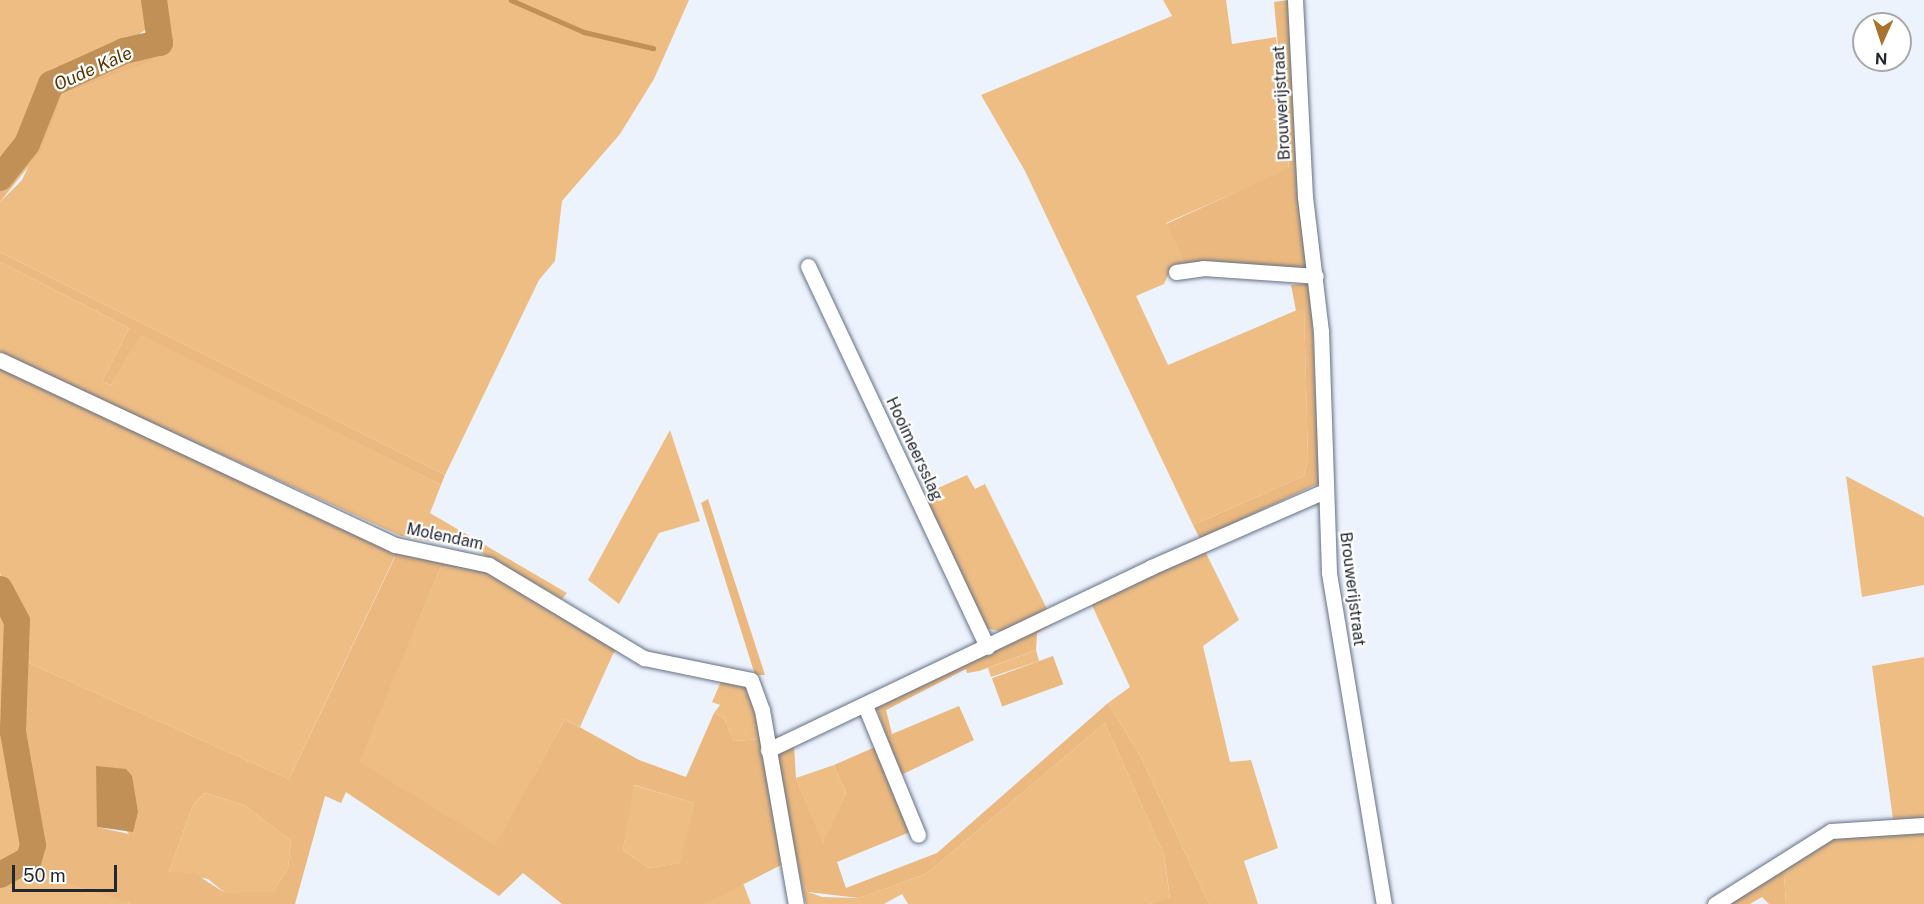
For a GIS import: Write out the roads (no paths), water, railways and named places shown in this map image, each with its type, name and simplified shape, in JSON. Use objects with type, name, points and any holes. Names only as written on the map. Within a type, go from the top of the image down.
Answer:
[{"type":"street","name":"Brouwerijstraat","points":[[1295,0],[1305,197],[1316,276],[1323,492],[1329,573],[1384,904]]},
{"type":"street","name":"Hooimeersslag","points":[[808,266],[987,647]]},
{"type":"street","points":[[1176,272],[1203,268],[1316,276]]},
{"type":"street","name":"Molendam","points":[[0,360],[395,545],[489,565],[644,658],[751,680],[768,750]]},
{"type":"street","points":[[796,904],[768,750],[866,708],[987,647],[1323,492]]},
{"type":"street","points":[[866,708],[918,835]]},
{"type":"street","points":[[1715,904],[1831,831],[1924,825]]},
{"type":"waterway","name":"Oude Kale","points":[[0,178],[27,144],[51,84],[124,51],[160,43],[154,0]]},
{"type":"waterway","points":[[511,0],[584,32],[653,48]]},
{"type":"waterway","name":"Oude Kale","points":[[0,589],[17,621],[13,732],[33,845],[29,859],[0,875]]}]
